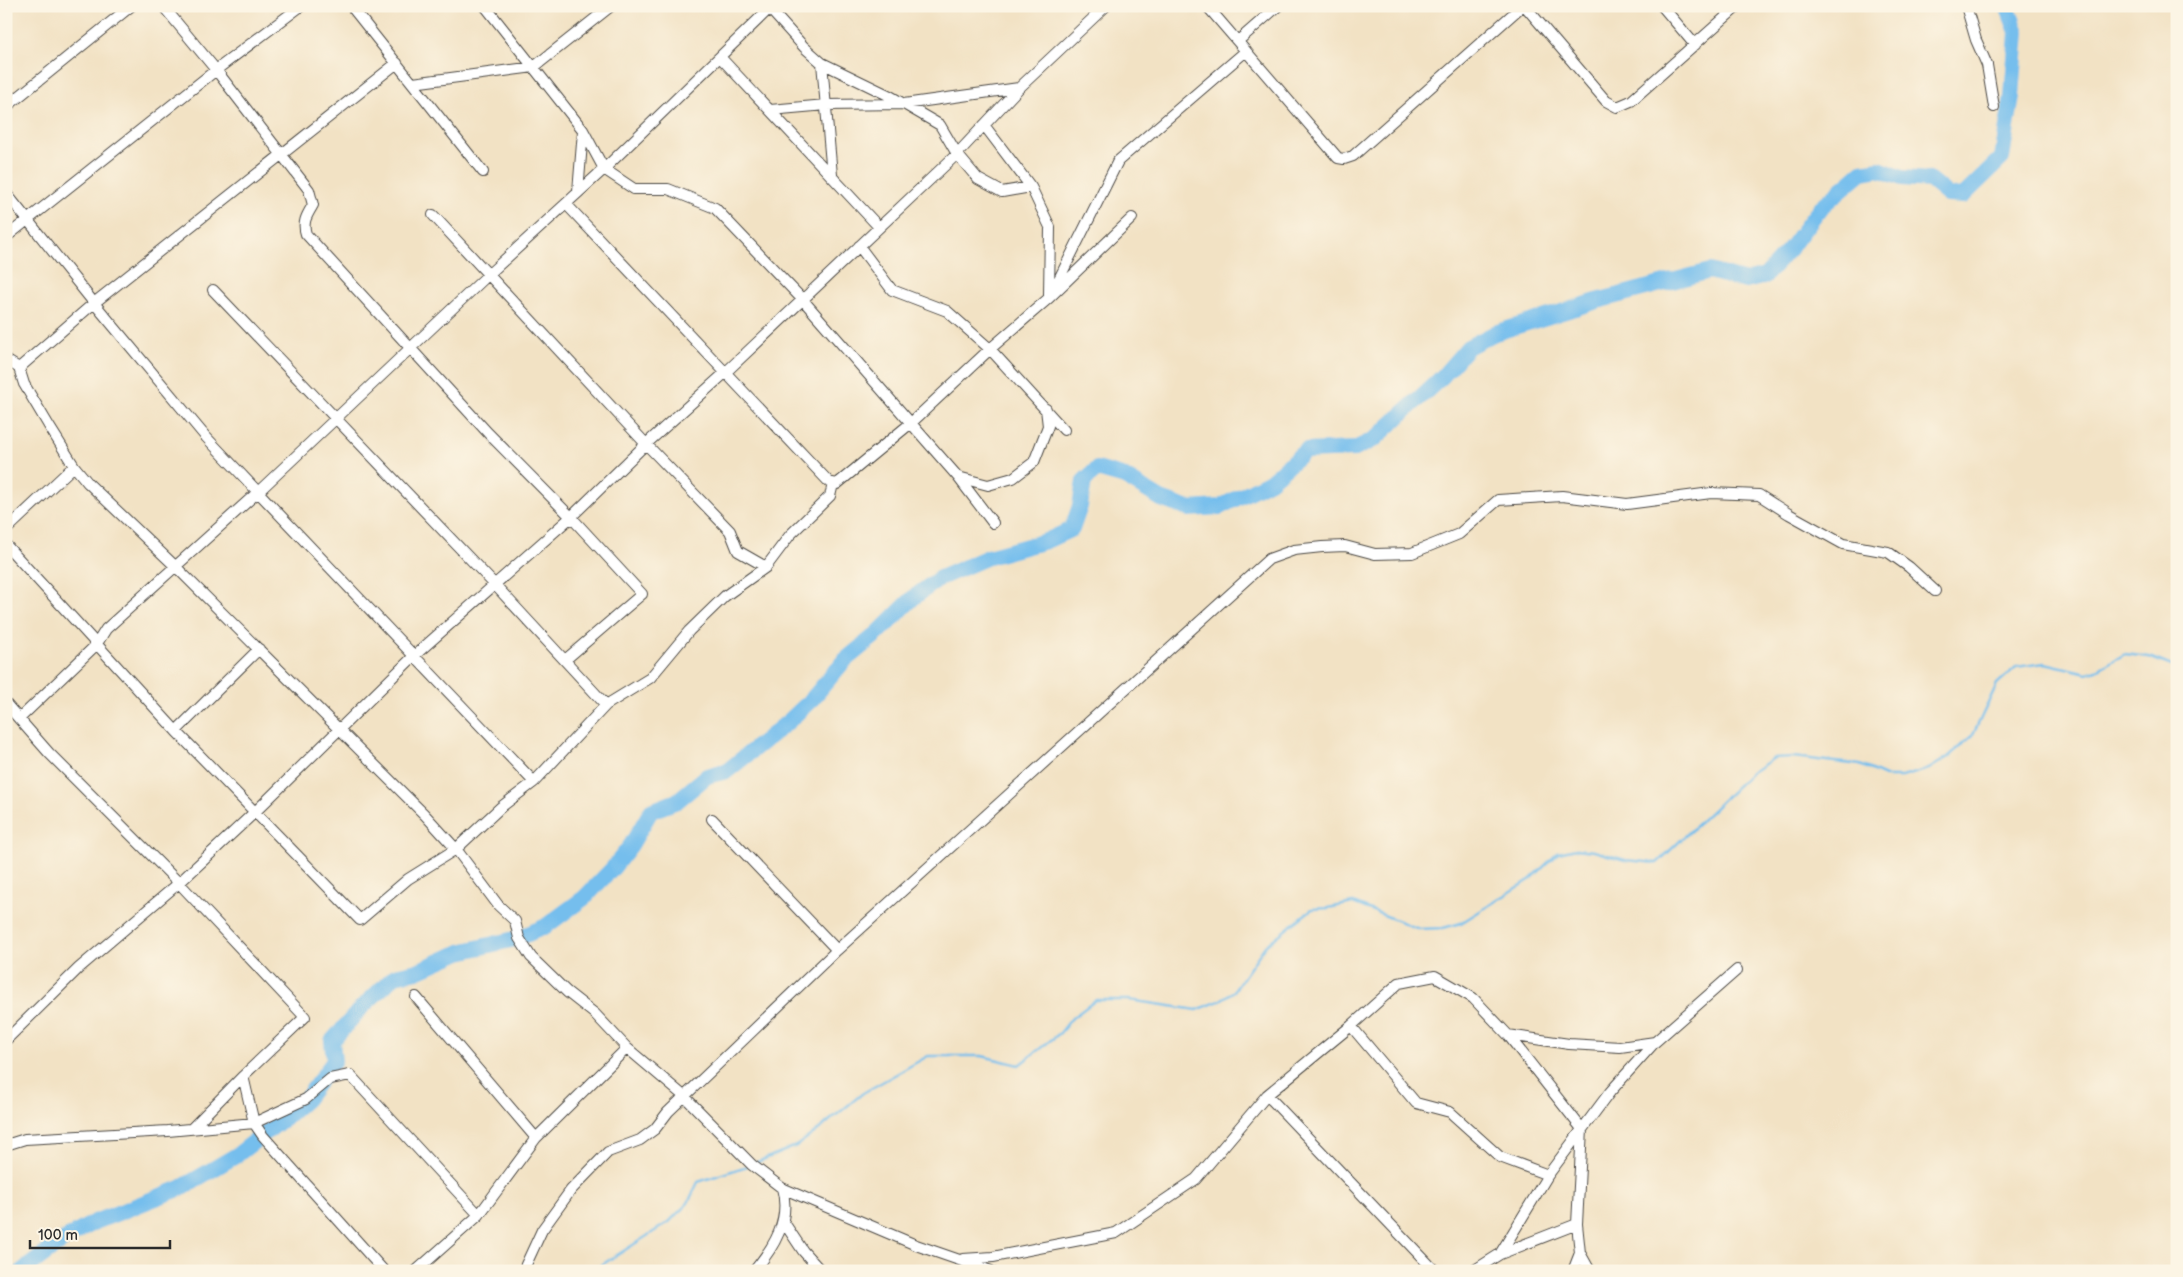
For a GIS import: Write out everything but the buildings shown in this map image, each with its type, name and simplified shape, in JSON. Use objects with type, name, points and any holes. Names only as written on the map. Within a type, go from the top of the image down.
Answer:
[{"type":"street","points":[[6,107],[131,6]]},
{"type":"street","points":[[163,6],[216,70],[309,190],[313,205],[305,218],[306,234],[488,432],[572,517],[642,594],[565,660]]},
{"type":"street","points":[[6,237],[216,70],[301,6]]},
{"type":"street","points":[[351,6],[483,172]]},
{"type":"street","points":[[485,6],[583,130],[604,169],[634,189],[668,189],[715,208],[803,300],[958,477],[993,523]]},
{"type":"street","points":[[413,83],[534,67],[611,6]]},
{"type":"street","points":[[6,1040],[79,968],[179,883],[256,811],[415,655],[496,586],[572,517],[646,444],[803,300],[878,226],[957,154],[1019,88],[1106,6]]},
{"type":"street","points":[[1207,6],[1338,158],[1344,159],[1353,156],[1523,6],[1606,100],[1617,107],[1631,101],[1738,6]]},
{"type":"street","points":[[1238,41],[1278,6]]},
{"type":"street","points":[[1662,6],[1695,45]]},
{"type":"street","points":[[1966,6],[1976,40],[1986,64],[1994,107]]},
{"type":"street","points":[[19,719],[96,645],[106,629],[337,420],[410,348],[721,58],[768,8],[804,47],[822,63],[904,104],[940,125],[957,154],[978,178],[1002,192],[1031,187]]},
{"type":"street","points":[[1049,298],[1118,161],[1246,51]]},
{"type":"street","points":[[721,58],[878,226]]},
{"type":"street","points":[[19,368],[94,303],[397,63]]},
{"type":"street","points":[[822,63],[832,175]]},
{"type":"street","points":[[770,110],[826,105],[904,104],[1019,88]]},
{"type":"street","points":[[984,125],[1031,187],[1050,227],[1049,298]]},
{"type":"street","points":[[578,192],[583,130]]},
{"type":"street","points":[[6,192],[27,221],[94,303],[206,436],[534,782]]},
{"type":"street","points":[[566,204],[833,484]]},
{"type":"street","points":[[434,215],[646,444],[730,531],[738,551],[766,567]]},
{"type":"street","points":[[833,484],[842,482],[911,423],[990,349],[1049,298],[1132,218]]},
{"type":"street","points":[[859,246],[892,290],[948,311],[990,349],[1064,430]]},
{"type":"street","points":[[213,290],[496,586],[606,705]]},
{"type":"street","points":[[6,360],[19,368],[24,384],[74,466],[88,483],[259,649],[456,849],[498,905],[515,921],[519,938],[531,957],[567,992],[595,1014],[627,1048],[685,1097],[752,1165],[782,1188],[916,1245],[991,1271]]},
{"type":"street","points":[[958,477],[988,485],[1013,478],[1034,462],[1048,426],[1046,409]]},
{"type":"street","points":[[6,530],[74,466]]},
{"type":"street","points":[[6,545],[176,731],[256,811],[360,920],[408,880],[456,849],[501,807],[534,782],[606,705],[650,678],[695,625],[725,596],[766,567],[790,535],[830,496],[833,484]]},
{"type":"street","points":[[522,1271],[542,1230],[571,1190],[608,1152],[640,1140],[655,1129],[668,1112],[837,950],[1269,559],[1294,550],[1345,546],[1367,553],[1412,553],[1459,534],[1498,500],[1562,496],[1627,504],[1711,493],[1759,495],[1843,544],[1888,552],[1909,567],[1935,591]]},
{"type":"street","points":[[176,731],[259,649]]},
{"type":"street","points":[[6,704],[49,753],[179,883],[305,1017],[192,1128]]},
{"type":"street","points":[[712,819],[837,950]]},
{"type":"street","points":[[1500,1254],[1548,1174],[1610,1092],[1655,1042],[1737,970]]},
{"type":"street","points":[[960,1259],[993,1257],[1116,1233],[1196,1179],[1267,1095],[1351,1026],[1398,982],[1435,976],[1473,998],[1508,1035],[1582,1129],[1577,1224],[1580,1253],[1590,1271]]},
{"type":"street","points":[[416,997],[536,1138]]},
{"type":"street","points":[[1351,1026],[1416,1103],[1450,1112],[1500,1157],[1548,1174]]},
{"type":"street","points":[[1508,1035],[1569,1044],[1620,1047],[1655,1042]]},
{"type":"street","points":[[416,1271],[479,1215],[536,1138],[627,1048]]},
{"type":"street","points":[[6,1145],[24,1139],[168,1131],[254,1123],[306,1099],[330,1079],[350,1075],[479,1215]]},
{"type":"street","points":[[243,1076],[254,1123],[263,1136],[384,1271]]},
{"type":"street","points":[[1267,1095],[1435,1271]]},
{"type":"street","points":[[754,1271],[775,1244],[783,1221],[784,1197],[782,1188]]},
{"type":"street","points":[[783,1221],[802,1251],[821,1271]]},
{"type":"street","points":[[1473,1271],[1500,1254],[1577,1224]]},
{"type":"street","points":[[1573,1271],[1580,1253]]},
{"type":"waterway","points":[[22,1271],[65,1239],[95,1222],[181,1188],[237,1155],[286,1117],[306,1099],[334,1061],[332,1041],[362,1007],[395,976],[417,971],[460,952],[519,938],[546,926],[584,898],[613,868],[631,845],[651,811],[677,801],[707,776],[727,771],[789,721],[812,699],[844,661],[878,633],[913,598],[940,578],[988,557],[1046,541],[1072,529],[1080,506],[1084,481],[1097,469],[1125,477],[1161,499],[1189,509],[1220,507],[1270,481],[1305,451],[1355,449],[1375,439],[1442,377],[1468,347],[1495,333],[1597,301],[1710,271],[1746,281],[1765,276],[1791,247],[1820,208],[1862,172],[1879,169],[1902,178],[1930,180],[1948,195],[1963,196],[2002,158],[2012,96],[2017,32],[2007,6]]},
{"type":"waterway","points":[[755,1163],[796,1146],[863,1093],[928,1056],[982,1056],[1019,1065],[1060,1033],[1072,1018],[1096,1000],[1129,1000],[1197,1010],[1219,1001],[1234,991],[1265,946],[1312,909],[1353,903],[1419,929],[1443,928],[1461,923],[1531,879],[1558,853],[1576,849],[1594,851],[1625,860],[1657,863],[1751,773],[1774,758],[1793,757],[1860,765],[1887,777],[1902,777],[1929,769],[1948,757],[1973,735],[1997,684],[2016,667],[2045,663],[2087,673],[2097,670],[2125,654],[2149,657],[2177,668]]},
{"type":"waterway","points":[[592,1271],[669,1222],[688,1203],[698,1182],[747,1166]]}]
